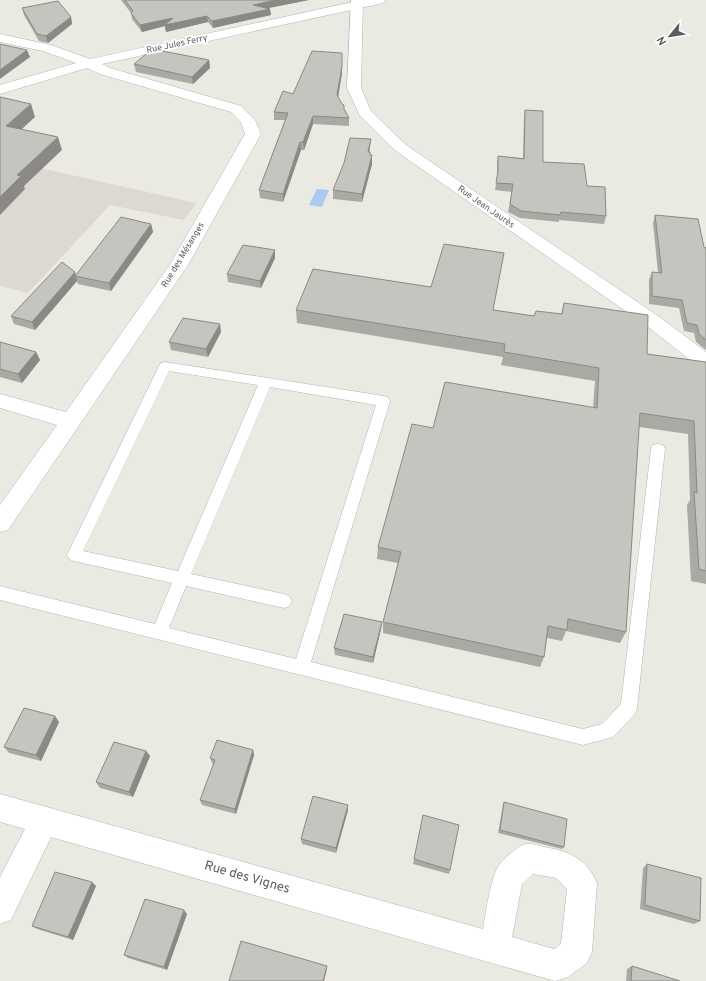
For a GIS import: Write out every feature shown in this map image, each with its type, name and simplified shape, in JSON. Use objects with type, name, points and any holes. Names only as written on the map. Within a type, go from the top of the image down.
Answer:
[{"type":"street","name":"Rue Jules Ferry","points":[[0,90],[89,63],[357,2],[379,0]]},
{"type":"street","name":"Rue Jean Jaurès","points":[[357,2],[354,88],[365,113],[401,148],[654,322],[706,362]]},
{"type":"street","name":"Rue des Mésanges","points":[[0,38],[46,48],[89,63],[105,71],[236,109],[248,120],[253,134],[178,265],[0,523]]},
{"type":"street","points":[[0,401],[70,421]]},
{"type":"street","name":"Rue des Vignes","points":[[0,808],[494,948]]},
{"type":"street","points":[[0,909],[44,821]]},
{"type":"lane","points":[[284,601],[74,555],[165,366],[384,401],[302,668]]},
{"type":"lane","points":[[159,632],[183,579],[266,382]]},
{"type":"lane","points":[[0,592],[584,737],[607,731],[629,708],[658,449]]},
{"type":"shaded area","points":[[0,159],[196,203],[184,220],[110,205],[28,293],[0,286]]},
{"type":"water","points":[[317,189],[329,190],[322,207],[309,205]]},
{"type":"building","points":[[125,0],[276,0],[253,5],[270,9],[212,21],[207,16],[165,25],[173,18],[140,25],[131,13],[133,11]]},
{"type":"building","points":[[58,1],[71,17],[46,36],[37,34],[22,8]]},
{"type":"building","points":[[0,44],[27,50],[0,70]]},
{"type":"building","points":[[152,49],[209,60],[192,77],[134,64]]},
{"type":"building","points":[[312,51],[342,53],[342,66],[337,95],[344,105],[344,109],[349,118],[313,116],[303,142],[300,142],[283,194],[259,190],[288,113],[274,112],[283,91],[293,94]]},
{"type":"building","points":[[0,97],[31,104],[6,126],[58,137],[17,175],[21,176],[0,197]]},
{"type":"building","points":[[525,110],[543,111],[543,162],[584,164],[587,186],[605,187],[606,216],[561,212],[560,215],[521,211],[510,204],[513,184],[496,183],[498,156],[524,159]]},
{"type":"building","points":[[350,138],[371,139],[368,152],[372,155],[362,194],[333,190],[344,163]]},
{"type":"building","points":[[655,215],[698,219],[704,247],[706,248],[706,340],[699,334],[697,325],[687,323],[682,300],[652,296],[652,272],[662,273]]},
{"type":"building","points":[[121,217],[151,224],[109,283],[75,276]]},
{"type":"building","points":[[444,244],[504,253],[493,310],[534,316],[536,311],[562,314],[564,303],[648,315],[647,354],[706,362],[706,571],[699,569],[694,492],[697,493],[694,421],[640,413],[626,632],[568,619],[567,630],[548,626],[544,657],[383,622],[401,552],[378,547],[412,424],[433,428],[445,382],[597,408],[599,368],[504,352],[505,344],[296,310],[313,269],[431,287]]},
{"type":"building","points":[[243,245],[275,250],[260,281],[227,274]]},
{"type":"building","points":[[62,262],[75,272],[32,322],[11,316]]},
{"type":"building","points":[[183,318],[220,324],[206,349],[169,342]]},
{"type":"building","points":[[0,342],[36,352],[18,374],[0,369]]},
{"type":"building","points":[[344,614],[382,622],[373,657],[334,648]]},
{"type":"building","points":[[24,708],[55,716],[36,755],[4,747]]},
{"type":"building","points":[[217,740],[253,750],[235,809],[200,800],[215,760],[210,758]]},
{"type":"building","points":[[114,742],[146,751],[129,792],[96,782]]},
{"type":"building","points":[[313,796],[348,805],[336,848],[301,839]]},
{"type":"building","points":[[504,802],[567,819],[564,847],[500,830]]},
{"type":"building","points":[[423,815],[459,825],[450,870],[414,859]]},
{"type":"building","points":[[647,864],[701,878],[700,921],[645,905]]},
{"type":"building","points":[[55,872],[92,882],[68,937],[32,926]]},
{"type":"building","points":[[145,899],[184,910],[164,967],[124,955]]},
{"type":"building","points":[[241,941],[327,966],[323,981],[229,981]]},
{"type":"building","points":[[632,966],[680,981],[631,981]]}]
